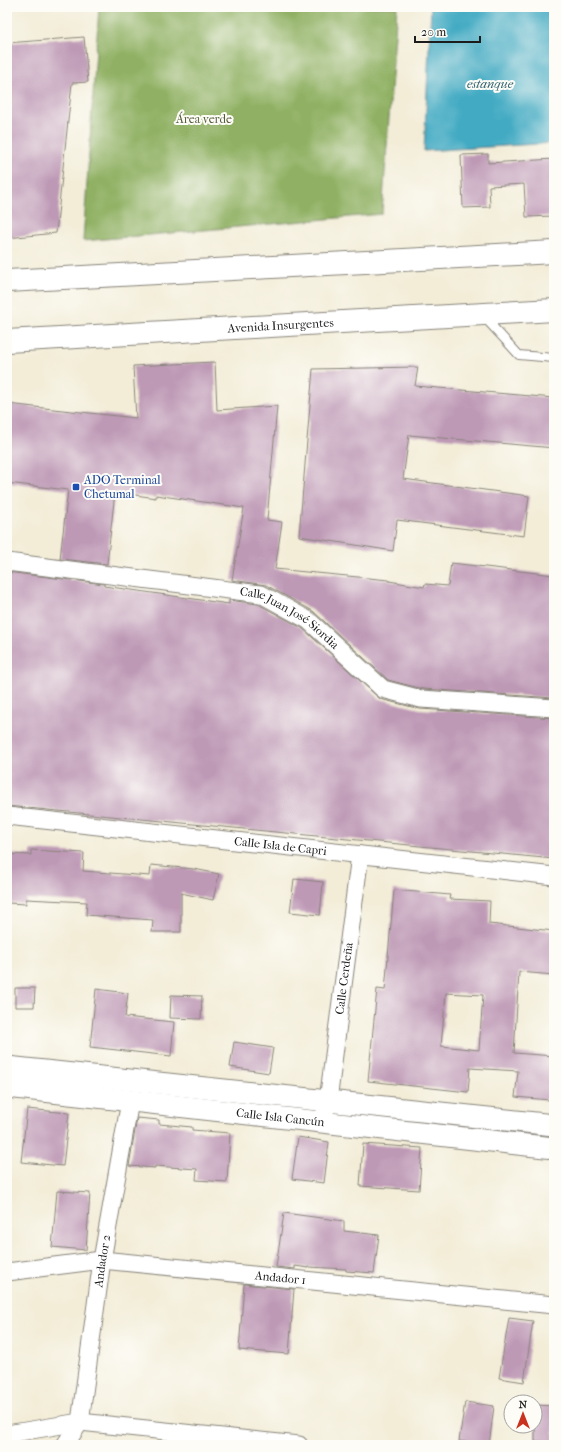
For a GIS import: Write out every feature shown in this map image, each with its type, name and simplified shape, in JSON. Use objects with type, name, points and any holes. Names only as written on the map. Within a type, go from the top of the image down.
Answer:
[{"type":"main road","points":[[7,281],[554,252]]},
{"type":"main road","name":"Avenida Insurgentes","points":[[7,341],[554,310]]},
{"type":"street","name":"Calle Juan José Siordia","points":[[7,562],[260,594],[308,620],[383,688],[421,699],[554,708]]},
{"type":"street","name":"Calle Isla de Capri","points":[[7,816],[554,876]]},
{"type":"street","name":"Calle Cerdeña","points":[[321,1122],[328,1101],[360,855]]},
{"type":"street","name":"Calle Isla Cancún","points":[[7,1066],[554,1125]]},
{"type":"street","name":"Calle Isla Cancún","points":[[7,1088],[554,1148]]},
{"type":"street","name":"Andador 2","points":[[80,1422],[102,1260],[130,1101]]},
{"type":"street","name":"Andador 1","points":[[7,1272],[102,1260],[554,1305]]},
{"type":"street","points":[[65,1445],[80,1422]]},
{"type":"street","points":[[7,1434],[80,1422],[299,1445]]},
{"type":"lane","points":[[481,314],[519,355],[554,358]]},
{"type":"green space","name":"Área verde","points":[[99,7],[397,7],[382,214],[83,241]]},
{"type":"water","name":"estanque","points":[[431,7],[554,7],[554,143],[424,151]]},
{"type":"building","points":[[84,37],[88,82],[72,83],[56,233],[7,238],[7,43]]},
{"type":"building","points":[[488,154],[488,163],[554,159],[554,216],[526,217],[524,184],[489,186],[490,207],[463,208],[461,155]]},
{"type":"building","points":[[215,362],[217,410],[277,406],[267,520],[282,522],[275,569],[389,580],[424,587],[425,584],[448,586],[451,563],[554,575],[554,698],[423,689],[388,680],[313,611],[266,585],[232,580],[244,508],[156,495],[156,498],[115,492],[107,564],[60,559],[68,490],[7,483],[7,404],[136,418],[133,366]]},
{"type":"building","points":[[418,367],[415,386],[554,398],[554,448],[409,435],[403,479],[529,496],[524,536],[397,520],[393,551],[299,536],[313,369]]},
{"type":"building","points":[[7,572],[104,584],[104,586],[229,604],[229,600],[258,604],[302,628],[380,699],[420,709],[554,718],[554,859],[7,806]]},
{"type":"building","points":[[31,850],[84,853],[83,871],[150,876],[151,865],[194,869],[219,874],[213,900],[181,893],[181,932],[152,932],[153,920],[86,915],[87,902],[26,899],[26,904],[7,903],[7,854],[31,855]]},
{"type":"building","points":[[294,879],[323,882],[320,915],[290,912]]},
{"type":"building","points":[[394,890],[450,895],[449,899],[490,901],[489,924],[554,931],[554,975],[519,972],[514,1053],[554,1056],[550,1100],[515,1097],[518,1071],[470,1068],[468,1092],[368,1081],[377,989],[385,990]],"holes":[[[446,993],[483,995],[479,1050],[441,1046]]]},
{"type":"building","points":[[15,988],[35,988],[34,1007],[15,1007]]},
{"type":"building","points":[[96,989],[128,993],[125,1017],[174,1022],[171,1056],[90,1047]]},
{"type":"building","points":[[171,995],[202,996],[201,1019],[170,1018]]},
{"type":"building","points":[[234,1042],[273,1048],[269,1073],[230,1067]]},
{"type":"building","points":[[27,1109],[69,1113],[63,1166],[21,1162]]},
{"type":"building","points":[[137,1118],[159,1120],[159,1124],[192,1127],[192,1130],[230,1133],[227,1182],[196,1180],[197,1169],[129,1166]]},
{"type":"building","points":[[298,1137],[329,1142],[324,1183],[292,1179]]},
{"type":"building","points":[[363,1144],[422,1148],[419,1190],[360,1186]]},
{"type":"building","points":[[57,1191],[90,1193],[86,1250],[52,1247]]},
{"type":"building","points":[[284,1213],[344,1221],[344,1231],[379,1235],[374,1273],[346,1271],[346,1269],[295,1266],[295,1269],[276,1267]]},
{"type":"building","points":[[244,1284],[294,1289],[289,1354],[239,1350]]},
{"type":"building","points":[[509,1318],[533,1321],[524,1382],[499,1378]]},
{"type":"building","points":[[465,1402],[494,1406],[489,1445],[459,1441]]},
{"type":"building","points":[[543,1405],[554,1406],[554,1442],[535,1441],[535,1434],[543,1434]]},
{"type":"place","name":"ADO Terminal Chetumal","points":[[76,487]]}]
